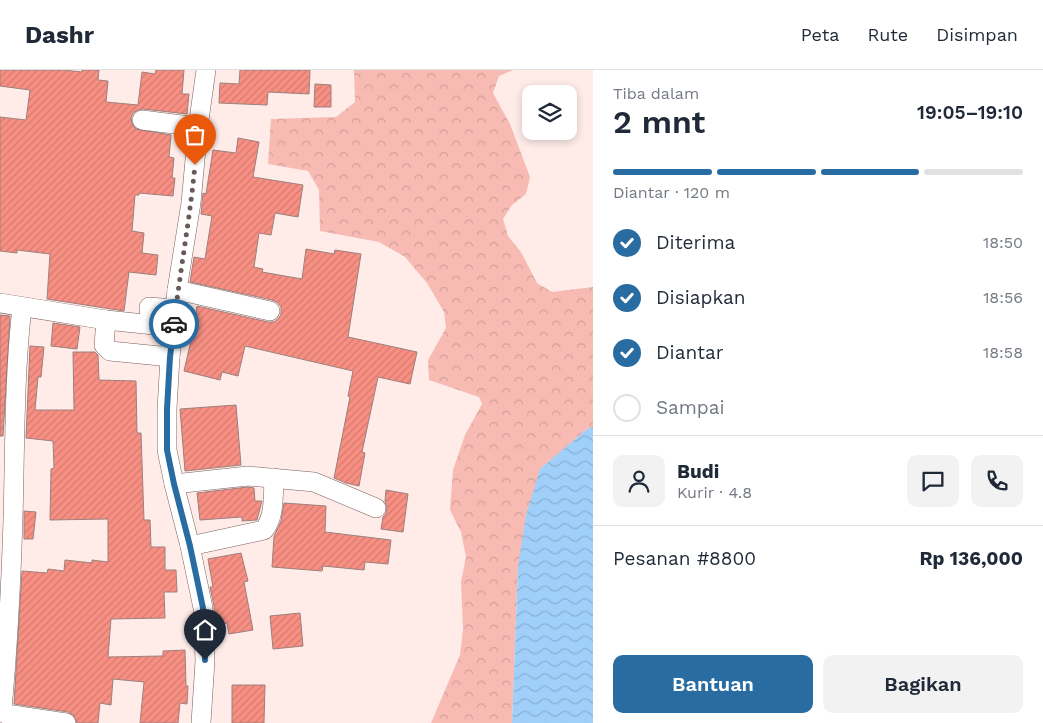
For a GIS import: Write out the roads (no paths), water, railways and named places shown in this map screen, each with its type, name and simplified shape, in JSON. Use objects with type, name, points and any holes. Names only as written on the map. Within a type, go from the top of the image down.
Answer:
[{"type":"street","points":[[201,723],[205,660],[203,608],[167,450],[167,409],[177,290],[191,203],[198,127],[206,70]]},
{"type":"street","points":[[142,120],[198,127]]},
{"type":"street","points":[[177,290],[270,311]]},
{"type":"street","points":[[0,303],[106,320],[174,318]]},
{"type":"street","points":[[149,304],[174,318]]},
{"type":"street","points":[[22,307],[17,354],[11,587],[2,709],[6,714],[66,723]]},
{"type":"street","points":[[106,320],[104,345],[110,351],[170,357]]},
{"type":"street","points":[[174,484],[248,476],[314,482],[376,508]]},
{"type":"street","points":[[190,546],[264,530],[272,515],[274,478]]},
{"type":"water","points":[[593,427],[593,723],[512,723],[518,566],[526,515],[540,469],[587,429]]}]
